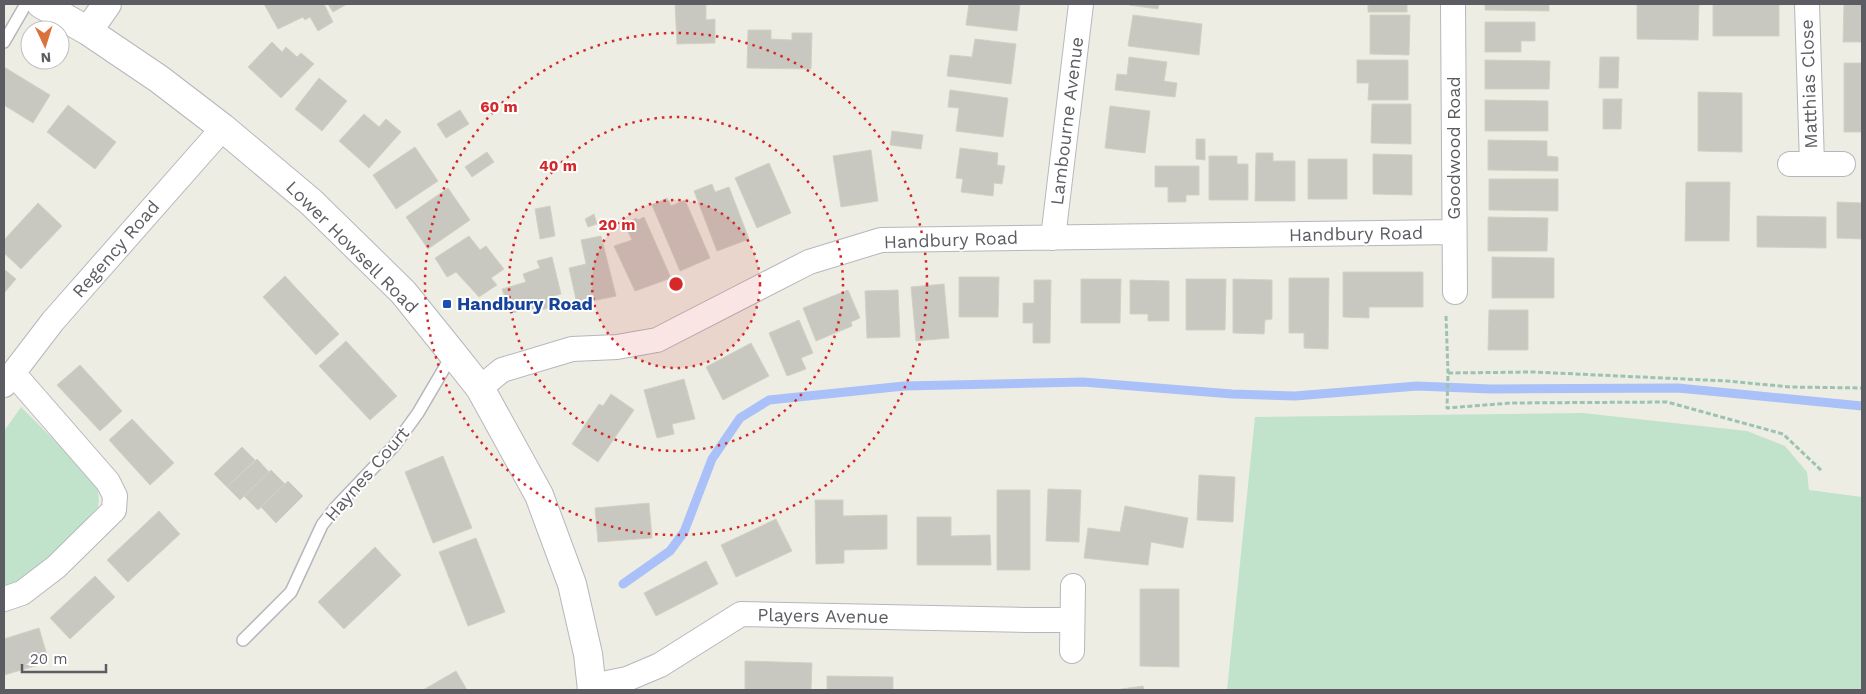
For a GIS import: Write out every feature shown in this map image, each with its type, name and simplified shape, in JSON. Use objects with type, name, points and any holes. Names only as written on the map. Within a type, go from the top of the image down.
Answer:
[{"type":"street","name":"Lower Howsell Road","points":[[41,4],[88,31],[159,79],[223,128],[311,202],[403,292],[453,354],[480,388],[539,495],[572,584],[588,654],[592,688]]},
{"type":"street","points":[[88,31],[107,4]]},
{"type":"street","name":"Lambourne Avenue","points":[[1053,238],[1081,4]]},
{"type":"street","name":"Goodwood Road","points":[[1453,4],[1455,292]]},
{"type":"street","name":"Matthias Close","points":[[1806,4],[1801,164],[1843,164]]},
{"type":"street","name":"Regency Road","points":[[4,599],[22,593],[56,567],[114,510],[115,496],[108,482],[8,379],[53,321],[223,128]]},
{"type":"street","name":"Handbury Road","points":[[480,388],[502,370],[572,349],[617,346],[657,340],[809,262],[881,240],[1454,232]]},
{"type":"street","points":[[1072,651],[1073,586]]},
{"type":"street","name":"Players Avenue","points":[[592,688],[627,679],[660,665],[741,614],[1072,620]]},
{"type":"lane","points":[[4,42],[26,4]]},
{"type":"lane","name":"Haynes Court","points":[[243,640],[291,592],[322,526],[336,507],[399,439],[418,413],[453,354]]},
{"type":"path","points":[[1455,292],[1446,312],[1447,408],[1512,403],[1666,402],[1783,434],[1822,471]]},
{"type":"path","points":[[1448,373],[1533,372],[1727,381],[1790,387],[1862,388]]},
{"type":"green space","points":[[21,407],[94,480],[99,503],[98,507],[63,544],[17,586],[4,590],[4,431]]},
{"type":"green space","points":[[1583,413],[1747,431],[1785,446],[1807,472],[1809,490],[1862,497],[1862,690],[1227,690],[1255,417]]},
{"type":"building","points":[[264,4],[324,4],[333,22],[318,31],[310,17],[305,20],[303,17],[278,29]]},
{"type":"building","points":[[328,4],[347,4],[333,12]]},
{"type":"building","points":[[675,4],[706,4],[706,20],[715,19],[715,43],[677,44]]},
{"type":"building","points":[[969,4],[1020,4],[1017,31],[966,25]]},
{"type":"building","points":[[1129,4],[1159,4],[1158,9]]},
{"type":"building","points":[[1368,4],[1407,4],[1407,12],[1368,12]]},
{"type":"building","points":[[1485,4],[1549,4],[1549,11],[1485,10]]},
{"type":"building","points":[[1637,4],[1699,4],[1698,40],[1637,39]]},
{"type":"building","points":[[1713,4],[1779,4],[1779,36],[1713,36]]},
{"type":"building","points":[[1844,4],[1862,4],[1862,42],[1843,42]]},
{"type":"building","points":[[1133,15],[1202,24],[1199,55],[1128,46]]},
{"type":"building","points":[[1370,15],[1410,15],[1409,55],[1370,54]]},
{"type":"building","points":[[1485,22],[1535,22],[1535,41],[1521,41],[1521,52],[1485,52]]},
{"type":"building","points":[[748,30],[771,30],[771,39],[792,40],[792,33],[812,33],[811,69],[747,68]]},
{"type":"building","points":[[975,39],[1016,44],[1011,84],[947,76],[950,55],[972,57]]},
{"type":"building","points":[[272,42],[282,52],[286,47],[297,57],[301,53],[314,64],[281,98],[248,67]]},
{"type":"building","points":[[1129,57],[1167,62],[1164,81],[1177,83],[1175,97],[1115,90],[1117,74],[1127,75]]},
{"type":"building","points":[[1600,57],[1619,57],[1618,88],[1599,88]]},
{"type":"building","points":[[1357,60],[1408,60],[1408,100],[1368,100],[1369,83],[1357,83]]},
{"type":"building","points":[[1485,60],[1550,61],[1549,89],[1485,89]]},
{"type":"building","points":[[1844,63],[1862,63],[1862,132],[1844,132]]},
{"type":"building","points":[[4,67],[50,95],[33,123],[4,105]]},
{"type":"building","points":[[319,78],[347,101],[322,131],[295,109]]},
{"type":"building","points":[[950,90],[1008,98],[1003,137],[956,131],[959,108],[948,107]]},
{"type":"building","points":[[1698,92],[1742,93],[1742,152],[1698,151]]},
{"type":"building","points":[[1603,99],[1622,99],[1621,129],[1603,129]]},
{"type":"building","points":[[1485,100],[1548,101],[1548,131],[1485,131]]},
{"type":"building","points":[[1372,104],[1411,104],[1411,144],[1371,143]]},
{"type":"building","points":[[68,105],[116,142],[95,169],[47,132]]},
{"type":"building","points":[[1110,106],[1150,111],[1145,153],[1105,148]]},
{"type":"building","points":[[460,110],[469,124],[446,138],[437,124]]},
{"type":"building","points":[[364,114],[379,127],[386,119],[401,132],[369,168],[339,141]]},
{"type":"building","points":[[892,131],[923,135],[921,149],[890,145]]},
{"type":"building","points":[[1196,139],[1205,139],[1205,160],[1196,159]]},
{"type":"building","points":[[1488,140],[1547,141],[1547,156],[1558,157],[1558,171],[1488,170]]},
{"type":"building","points":[[415,147],[438,181],[396,209],[373,175]]},
{"type":"building","points":[[960,148],[998,153],[997,165],[1005,166],[1002,184],[994,183],[993,196],[961,192],[963,179],[956,178]]},
{"type":"building","points":[[871,150],[878,201],[841,207],[833,156]]},
{"type":"building","points":[[487,152],[494,162],[472,177],[465,167]]},
{"type":"building","points":[[1256,153],[1273,153],[1273,161],[1295,161],[1295,201],[1255,201]]},
{"type":"building","points":[[1373,154],[1412,155],[1412,195],[1373,194]]},
{"type":"building","points":[[1209,156],[1237,156],[1237,164],[1248,164],[1248,200],[1209,200]]},
{"type":"building","points":[[1308,159],[1347,159],[1347,199],[1308,199]]},
{"type":"building","points":[[769,163],[791,213],[757,228],[735,178]]},
{"type":"building","points":[[1155,166],[1199,166],[1199,195],[1186,195],[1186,202],[1168,202],[1168,187],[1155,187]]},
{"type":"building","points":[[1489,179],[1558,179],[1558,211],[1489,210]]},
{"type":"building","points":[[1686,182],[1730,182],[1729,241],[1685,241]]},
{"type":"building","points":[[712,184],[715,192],[729,187],[749,239],[717,251],[694,191]]},
{"type":"building","points":[[448,188],[470,220],[428,249],[406,217]]},
{"type":"building","points":[[667,198],[671,206],[685,200],[710,258],[680,271],[652,205]]},
{"type":"building","points":[[1837,202],[1862,203],[1862,239],[1837,238]]},
{"type":"building","points":[[38,203],[62,226],[21,269],[4,253],[4,240]]},
{"type":"building","points":[[550,206],[555,236],[540,239],[535,209]]},
{"type":"building","points":[[594,214],[597,224],[588,227],[585,219]]},
{"type":"building","points":[[1757,216],[1826,217],[1826,248],[1757,247]]},
{"type":"building","points":[[644,217],[671,278],[635,291],[614,246],[632,240],[625,225],[636,218],[638,220]]},
{"type":"building","points":[[1488,217],[1548,218],[1547,251],[1488,251]]},
{"type":"building","points":[[469,236],[480,250],[486,246],[504,269],[491,278],[497,285],[479,297],[456,272],[447,277],[435,258]]},
{"type":"building","points":[[601,236],[616,296],[577,304],[569,268],[586,264],[581,240]]},
{"type":"building","points":[[552,257],[561,294],[550,297],[553,307],[532,312],[532,309],[510,313],[502,289],[526,282],[523,274],[540,268],[537,261]]},
{"type":"building","points":[[1492,257],[1554,258],[1554,298],[1492,298]]},
{"type":"building","points":[[4,269],[16,279],[4,293]]},
{"type":"building","points":[[1343,272],[1423,272],[1423,307],[1369,307],[1369,318],[1343,317]]},
{"type":"building","points":[[285,276],[339,334],[316,355],[263,297]]},
{"type":"building","points":[[959,277],[999,277],[998,317],[959,317]]},
{"type":"building","points":[[1289,278],[1329,278],[1328,349],[1304,348],[1304,333],[1289,333]]},
{"type":"building","points":[[1081,279],[1121,279],[1120,323],[1081,323]]},
{"type":"building","points":[[1186,279],[1226,279],[1225,330],[1186,330]]},
{"type":"building","points":[[1233,279],[1272,280],[1272,319],[1265,320],[1264,334],[1233,333]]},
{"type":"building","points":[[1034,280],[1051,280],[1050,343],[1033,343],[1033,323],[1023,323],[1023,303],[1034,303]]},
{"type":"building","points":[[1130,280],[1169,281],[1169,321],[1148,321],[1148,314],[1130,314]]},
{"type":"building","points":[[944,284],[949,338],[916,341],[911,287]]},
{"type":"building","points":[[848,290],[860,318],[851,322],[852,326],[816,341],[803,308]]},
{"type":"building","points":[[898,290],[900,337],[867,338],[865,291]]},
{"type":"building","points":[[1489,310],[1528,310],[1528,350],[1488,350]]},
{"type":"building","points":[[799,320],[813,353],[801,358],[806,369],[787,376],[769,333]]},
{"type":"building","points":[[346,341],[397,396],[370,420],[319,366]]},
{"type":"building","points":[[751,343],[769,376],[723,400],[706,367]]},
{"type":"building","points":[[80,365],[122,411],[100,431],[57,385]]},
{"type":"building","points":[[684,379],[695,419],[672,424],[674,434],[657,438],[644,390]]},
{"type":"building","points":[[611,394],[634,410],[598,462],[572,444],[599,404],[603,406]]},
{"type":"building","points":[[132,419],[174,463],[150,485],[109,440]]},
{"type":"building","points":[[242,447],[255,460],[227,487],[214,474]]},
{"type":"building","points":[[443,456],[472,528],[433,543],[405,472]]},
{"type":"building","points":[[257,459],[269,472],[240,500],[227,487]]},
{"type":"building","points":[[271,470],[285,484],[258,510],[244,496]]},
{"type":"building","points":[[1199,475],[1235,477],[1233,522],[1197,520]]},
{"type":"building","points":[[288,481],[303,496],[276,523],[261,507]]},
{"type":"building","points":[[1048,489],[1081,490],[1079,542],[1046,541]]},
{"type":"building","points":[[997,490],[1030,490],[1030,570],[997,570]]},
{"type":"building","points":[[815,500],[843,500],[843,516],[887,515],[887,549],[844,550],[844,563],[816,564]]},
{"type":"building","points":[[649,503],[652,538],[598,542],[595,508]]},
{"type":"building","points":[[1125,506],[1188,518],[1183,548],[1151,542],[1148,565],[1084,558],[1088,528],[1120,532]]},
{"type":"building","points":[[159,511],[180,534],[128,582],[107,560]]},
{"type":"building","points":[[917,517],[951,517],[951,536],[990,535],[991,565],[917,565]]},
{"type":"building","points":[[776,519],[792,551],[736,577],[721,545]]},
{"type":"building","points":[[476,538],[505,612],[468,626],[439,552]]},
{"type":"building","points":[[375,547],[401,575],[344,629],[318,602]]},
{"type":"building","points":[[706,561],[718,584],[656,616],[644,593]]},
{"type":"building","points":[[95,576],[115,597],[70,639],[50,618]]},
{"type":"building","points":[[1140,589],[1179,589],[1179,667],[1140,666]]},
{"type":"building","points":[[39,628],[49,662],[4,675],[4,639]]},
{"type":"building","points":[[745,661],[812,663],[811,690],[745,690]]},
{"type":"building","points":[[456,671],[467,690],[423,690]]},
{"type":"building","points":[[827,676],[893,677],[893,690],[827,690]]},
{"type":"building","points":[[1143,686],[1144,690],[1115,690]]},
{"type":"waterway","points":[[623,584],[670,551],[684,532],[712,459],[740,418],[769,400],[904,386],[1083,382],[1232,394],[1295,396],[1417,386],[1491,389],[1678,388],[1862,406]]},
{"type":"place","name":"Handbury Road","points":[[447,304]]}]
